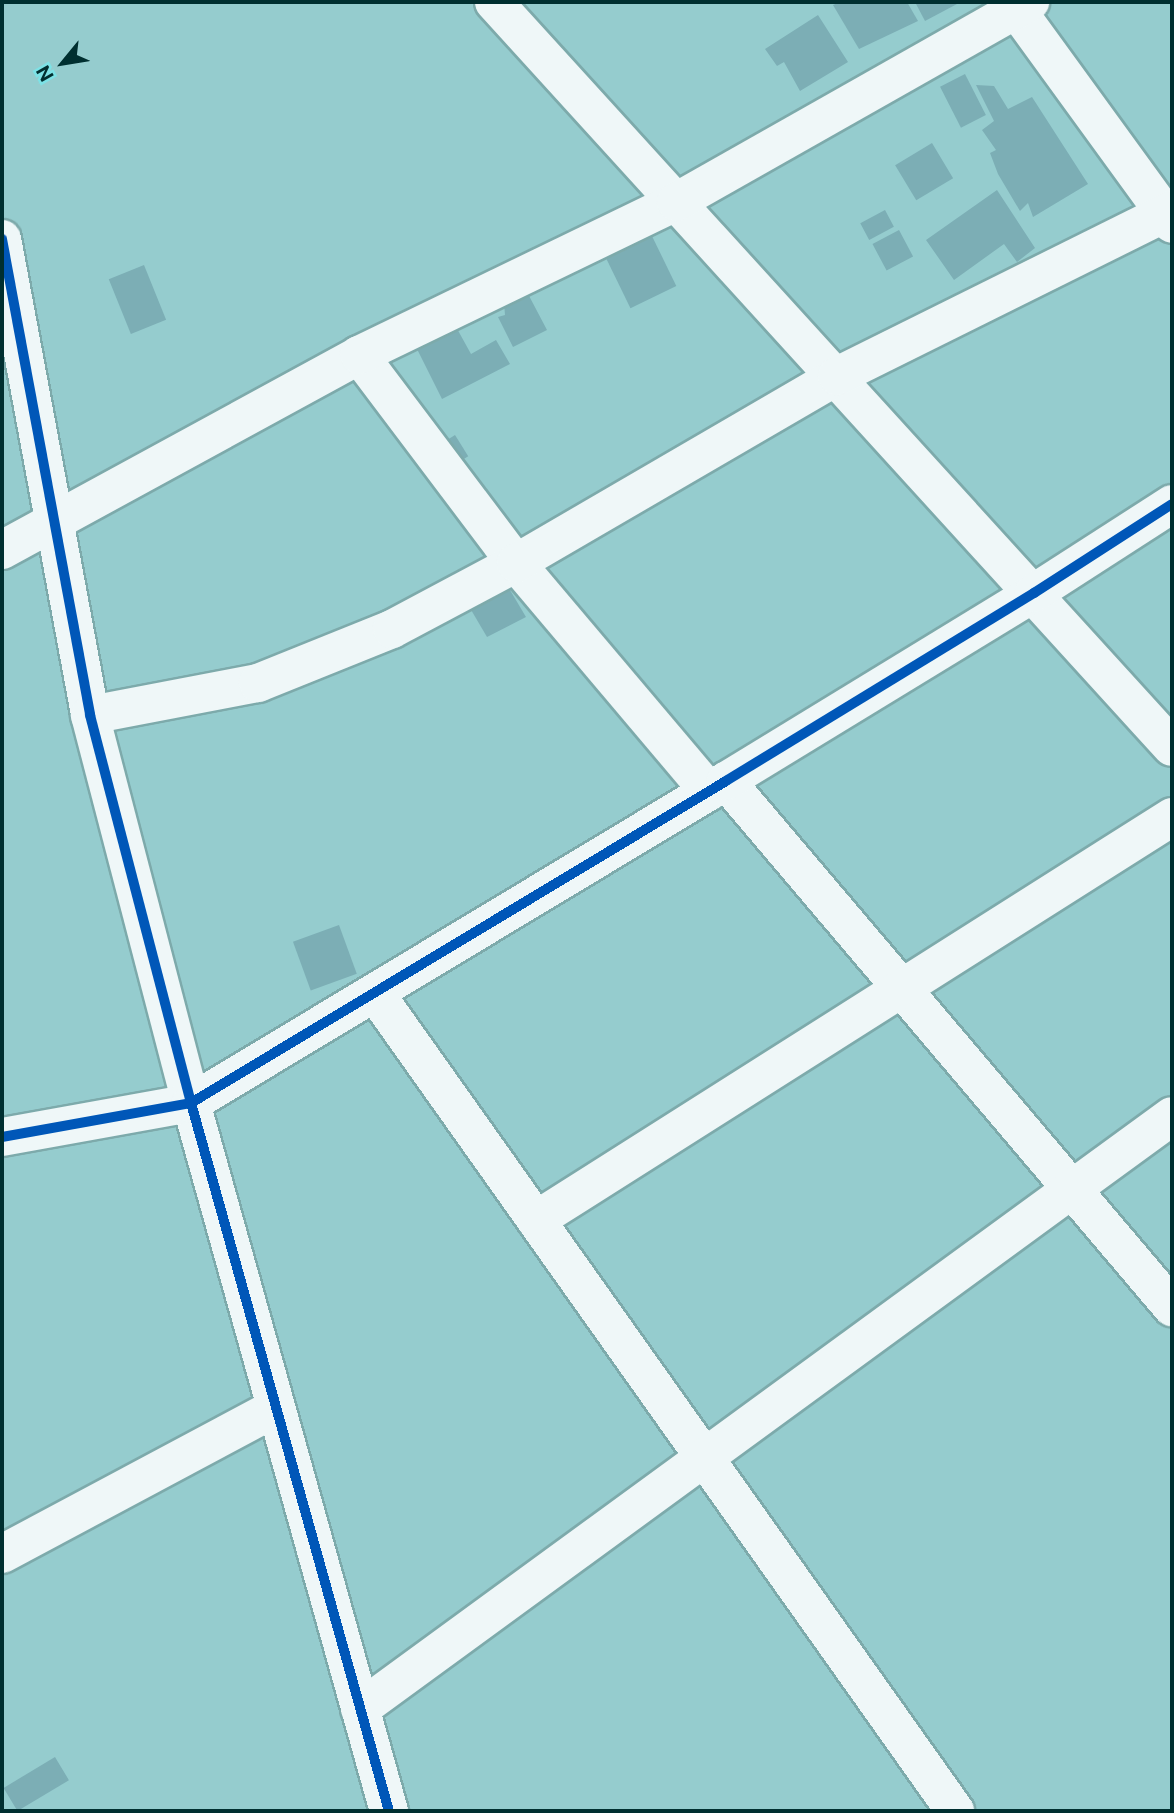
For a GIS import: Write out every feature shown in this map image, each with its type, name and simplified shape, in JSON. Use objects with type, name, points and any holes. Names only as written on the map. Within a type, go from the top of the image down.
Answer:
[{"type":"street","points":[[494,2],[1172,747]]},
{"type":"street","points":[[2,550],[359,355],[676,201],[1019,4],[1170,216],[836,376],[516,563],[392,629],[258,683],[90,715]]},
{"type":"street","points":[[2,239],[90,715],[191,1103],[389,1811]]},
{"type":"street","points":[[359,355],[516,563],[901,988],[1172,1307]]},
{"type":"street","points":[[2,1137],[191,1103],[718,786],[1034,593],[1172,504]]},
{"type":"street","points":[[536,1220],[1172,817]]},
{"type":"street","points":[[375,993],[955,1811]]},
{"type":"street","points":[[360,1709],[1172,1116]]},
{"type":"street","points":[[2,1553],[276,1408]]},
{"type":"building","points":[[840,2],[907,2],[918,21],[859,49],[833,5]]},
{"type":"building","points":[[915,2],[955,2],[957,4],[925,21]]},
{"type":"building","points":[[818,15],[848,62],[800,91],[784,62],[777,66],[765,49]]},
{"type":"building","points":[[965,74],[986,115],[961,128],[940,87]]},
{"type":"building","points":[[976,85],[994,86],[1008,109],[1032,97],[1088,184],[1033,217],[1028,203],[1020,211],[998,174],[990,153],[996,150],[982,130],[994,121]]},
{"type":"building","points":[[932,143],[953,178],[916,200],[895,165]]},
{"type":"building","points":[[997,190],[1035,248],[1017,262],[1004,244],[954,280],[926,240]]},
{"type":"building","points":[[885,210],[894,227],[869,240],[860,223]]},
{"type":"building","points":[[899,230],[913,256],[887,271],[873,244]]},
{"type":"building","points":[[650,232],[676,286],[630,308],[604,254]]},
{"type":"building","points":[[144,265],[166,320],[131,334],[109,279]]},
{"type":"building","points":[[527,292],[547,330],[513,347],[498,317],[505,315],[504,303]]},
{"type":"building","points":[[455,325],[471,354],[496,340],[510,364],[442,399],[416,347]]},
{"type":"building","points":[[455,435],[468,456],[450,468],[436,447]]},
{"type":"building","points":[[507,585],[526,617],[487,637],[467,603]]},
{"type":"building","points":[[339,925],[357,974],[311,991],[293,942]]},
{"type":"building","points":[[55,1757],[69,1780],[18,1811],[4,1788]]},
{"type":"cycle path","points":[[2,239],[90,715],[191,1103],[389,1811]]},
{"type":"cycle path","points":[[2,1137],[191,1103],[1034,593],[1172,504]]}]
